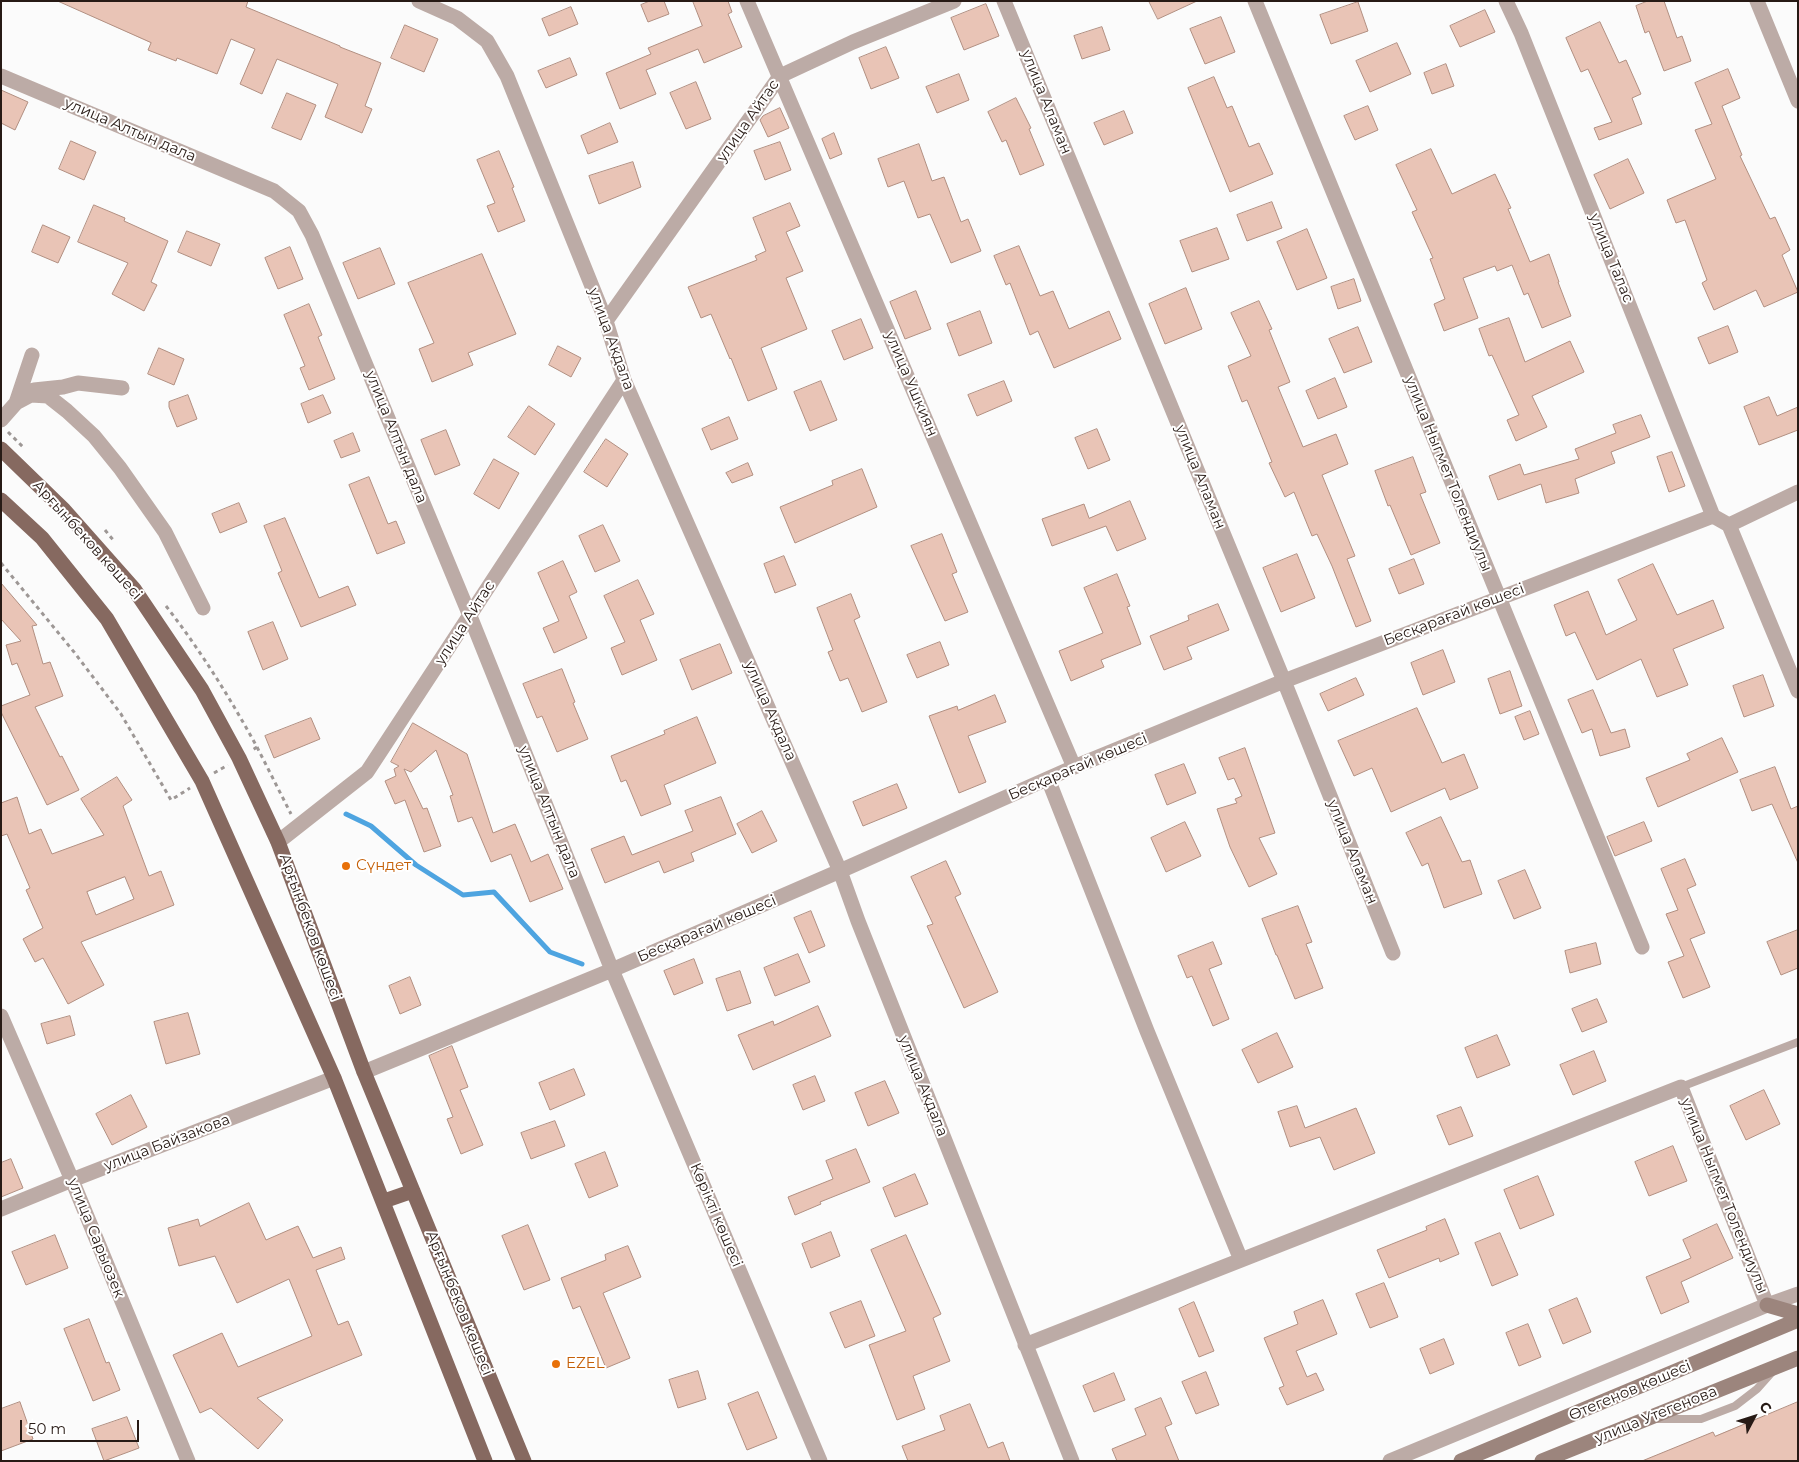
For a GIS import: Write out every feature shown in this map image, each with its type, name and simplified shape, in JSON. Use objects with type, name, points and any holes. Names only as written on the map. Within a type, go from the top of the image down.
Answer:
[{"type":"main road","name":"Арғынбеков көшесі","points":[[1,449],[64,510],[134,589],[202,690],[239,758],[278,842],[364,1072],[524,1461]]},
{"type":"main road","points":[[1,500],[42,538],[107,619],[202,781],[334,1078],[486,1461]]},
{"type":"main road","points":[[384,1201],[413,1191]]},
{"type":"main road","points":[[1767,1305],[1798,1314]]},
{"type":"main road","name":"Өтегенов көшесі","points":[[1462,1461],[1798,1320]]},
{"type":"main road","name":"улица Утегенова","points":[[1542,1461],[1569,1456],[1644,1419],[1798,1358]]},
{"type":"street","name":"улица Акдала","points":[[419,1],[457,18],[487,41],[507,76],[606,321],[624,380],[840,871],[858,921],[1072,1461]]},
{"type":"street","name":"улица Ушкиян","points":[[747,1],[1074,767]]},
{"type":"street","name":"улица Айтас","points":[[606,321],[780,76],[853,42],[954,1]]},
{"type":"street","name":"улица Аламан","points":[[1004,1],[1284,681],[1393,953]]},
{"type":"street","name":"улица Ныгмет Толендиулы","points":[[1255,1],[1642,947]]},
{"type":"street","name":"улица Талас","points":[[1506,1],[1522,33],[1713,516]]},
{"type":"street","points":[[1757,1],[1798,101]]},
{"type":"street","name":"улица Алтын дала","points":[[1,76],[274,191],[299,211],[312,235],[470,616],[612,970]]},
{"type":"street","points":[[16,403],[32,355]]},
{"type":"street","name":"улица Айтас","points":[[278,842],[367,772],[624,380]]},
{"type":"street","points":[[31,395],[33,390],[78,383],[122,388]]},
{"type":"street","points":[[1,420],[16,403],[31,395],[48,396],[94,436],[120,468],[165,532],[203,608]]},
{"type":"street","points":[[1729,525],[1798,492]]},
{"type":"street","name":"Бесқарағай көшесі","points":[[364,1072],[612,970],[1074,767],[1284,681],[1713,516]]},
{"type":"street","points":[[1713,516],[1729,525],[1798,691]]},
{"type":"street","points":[[1048,779],[1147,1031],[1241,1260]]},
{"type":"street","name":"Көрікті көшесі","points":[[612,970],[820,1461]]},
{"type":"street","name":"улица Сарыозек","points":[[1,1016],[72,1180],[188,1461]]},
{"type":"street","name":"улица Байзакова","points":[[1,1209],[334,1078]]},
{"type":"street","name":"улица Ныгмет Толендиулы","points":[[1680,1087],[1767,1305]]},
{"type":"street","points":[[1025,1345],[1680,1087]]},
{"type":"street","points":[[1390,1461],[1767,1305],[1798,1294]]},
{"type":"lane","points":[[1680,1087],[1798,1042]]},
{"type":"lane","points":[[1644,1419],[1701,1419],[1735,1406],[1757,1389],[1779,1365]]},
{"type":"path","points":[[257,747],[297,827]]},
{"type":"building","points":[[58,1],[248,1],[246,7],[381,63],[365,106],[372,109],[362,133],[325,117],[338,84],[277,59],[262,94],[240,84],[255,49],[231,39],[217,74],[177,58],[176,61],[148,50],[151,43]]},
{"type":"building","points":[[650,1],[664,1],[669,14],[648,22],[641,5]]},
{"type":"building","points":[[693,1],[728,1],[732,12],[728,14],[742,47],[704,63],[698,49],[646,70],[656,94],[620,109],[606,73],[651,54],[648,48],[702,26]]},
{"type":"building","points":[[1149,1],[1197,1],[1158,19]]},
{"type":"building","points":[[1648,1],[1664,1],[1677,38],[1682,36],[1691,61],[1664,71],[1649,31],[1645,33],[1636,6]]},
{"type":"building","points":[[1358,2],[1368,31],[1331,44],[1320,15]]},
{"type":"building","points":[[986,4],[999,36],[964,50],[951,18]]},
{"type":"building","points":[[571,7],[578,24],[549,36],[542,19]]},
{"type":"building","points":[[1485,10],[1495,32],[1460,47],[1450,26]]},
{"type":"building","points":[[1221,17],[1235,52],[1205,64],[1190,29]]},
{"type":"building","points":[[1600,22],[1619,63],[1626,60],[1641,94],[1632,98],[1642,124],[1599,140],[1594,128],[1612,122],[1588,69],[1581,72],[1566,38]]},
{"type":"building","points":[[405,25],[438,39],[424,72],[391,58]]},
{"type":"building","points":[[1102,27],[1110,50],[1082,59],[1074,36]]},
{"type":"building","points":[[1397,43],[1411,74],[1370,92],[1356,61]]},
{"type":"building","points":[[886,47],[899,78],[871,89],[859,58]]},
{"type":"building","points":[[570,58],[577,75],[546,88],[538,71]]},
{"type":"building","points":[[1446,64],[1454,86],[1432,94],[1424,73]]},
{"type":"building","points":[[1728,69],[1740,98],[1722,106],[1742,155],[1740,156],[1770,219],[1775,217],[1790,250],[1782,255],[1798,292],[1764,307],[1756,290],[1714,310],[1702,283],[1707,280],[1685,220],[1676,223],[1667,200],[1716,179],[1695,130],[1712,124],[1695,83]]},
{"type":"building","points":[[959,74],[969,100],[937,113],[926,87]]},
{"type":"building","points":[[1214,77],[1227,108],[1232,106],[1249,147],[1259,143],[1273,174],[1230,192],[1188,88]]},
{"type":"building","points":[[696,82],[711,119],[686,129],[670,93]]},
{"type":"building","points":[[1,90],[28,102],[15,130],[1,123]]},
{"type":"building","points":[[287,93],[316,105],[301,140],[272,128]]},
{"type":"building","points":[[1016,98],[1031,128],[1029,129],[1044,165],[1020,175],[1006,140],[1002,142],[988,112]]},
{"type":"building","points":[[1368,106],[1378,130],[1355,140],[1344,116]]},
{"type":"building","points":[[780,108],[789,128],[768,137],[760,120],[763,116]]},
{"type":"building","points":[[1124,111],[1133,133],[1104,145],[1094,123]]},
{"type":"building","points":[[610,123],[618,142],[588,154],[581,136]]},
{"type":"building","points":[[834,133],[842,154],[830,159],[822,139]]},
{"type":"building","points":[[71,141],[96,152],[84,180],[59,169]]},
{"type":"building","points":[[780,142],[791,170],[765,180],[754,151]]},
{"type":"building","points":[[919,144],[932,181],[944,177],[961,222],[968,219],[981,251],[951,263],[930,214],[918,218],[904,181],[888,187],[878,159]]},
{"type":"building","points":[[1431,149],[1452,194],[1495,174],[1511,208],[1508,209],[1530,262],[1549,254],[1571,316],[1542,328],[1528,293],[1524,295],[1512,265],[1497,271],[1495,266],[1463,278],[1478,318],[1444,331],[1434,304],[1445,299],[1430,259],[1433,258],[1412,212],[1417,210],[1396,165]]},
{"type":"building","points":[[499,151],[514,187],[512,188],[525,221],[498,232],[487,206],[495,203],[477,160]]},
{"type":"building","points":[[1628,159],[1644,193],[1610,209],[1594,175]]},
{"type":"building","points":[[633,162],[641,187],[599,204],[589,176]]},
{"type":"building","points":[[1272,202],[1282,228],[1247,241],[1237,215]]},
{"type":"building","points":[[790,203],[800,226],[786,232],[803,271],[786,278],[807,329],[761,348],[777,389],[748,401],[711,314],[701,318],[688,287],[757,260],[755,256],[766,251],[753,218]]},
{"type":"building","points":[[94,205],[125,218],[124,221],[168,241],[151,282],[157,285],[144,311],[112,294],[128,263],[78,242]]},
{"type":"building","points":[[43,225],[70,237],[58,263],[32,252]]},
{"type":"building","points":[[1217,228],[1229,259],[1192,272],[1180,241]]},
{"type":"building","points":[[1307,229],[1327,278],[1297,290],[1277,242]]},
{"type":"building","points":[[187,231],[220,244],[211,266],[178,252]]},
{"type":"building","points":[[1019,246],[1040,296],[1053,291],[1069,329],[1109,311],[1121,339],[1054,368],[1038,331],[1030,335],[1010,283],[1006,285],[994,256]]},
{"type":"building","points":[[290,247],[303,279],[278,289],[265,258]]},
{"type":"building","points":[[380,248],[395,284],[358,299],[343,263]]},
{"type":"building","points":[[482,254],[516,334],[468,353],[473,365],[432,382],[419,349],[434,343],[408,283]]},
{"type":"building","points":[[1354,279],[1361,301],[1338,309],[1331,287]]},
{"type":"building","points":[[1186,288],[1202,329],[1165,344],[1149,304]]},
{"type":"building","points":[[916,291],[931,329],[905,339],[890,302]]},
{"type":"building","points":[[1259,301],[1272,329],[1269,330],[1290,382],[1278,387],[1303,447],[1336,434],[1348,464],[1322,475],[1355,556],[1347,559],[1371,621],[1356,627],[1317,534],[1312,536],[1294,492],[1285,497],[1269,463],[1272,462],[1247,400],[1242,402],[1228,366],[1251,356],[1231,313]]},
{"type":"building","points":[[309,304],[322,335],[318,337],[335,379],[309,390],[300,368],[305,366],[284,315]]},
{"type":"building","points":[[980,311],[992,343],[959,356],[947,324]]},
{"type":"building","points":[[1509,318],[1525,362],[1570,341],[1584,372],[1532,396],[1547,427],[1516,441],[1507,420],[1519,415],[1492,355],[1489,356],[1479,329]]},
{"type":"building","points":[[861,319],[873,348],[844,360],[832,331]]},
{"type":"building","points":[[1728,326],[1738,352],[1709,364],[1698,338]]},
{"type":"building","points":[[1358,327],[1372,362],[1344,373],[1329,339]]},
{"type":"building","points":[[558,346],[581,358],[571,377],[549,365]]},
{"type":"building","points":[[159,348],[184,359],[174,385],[148,374]]},
{"type":"building","points":[[1335,378],[1347,407],[1318,419],[1306,391]]},
{"type":"building","points":[[821,381],[837,420],[810,431],[794,392]]},
{"type":"building","points":[[1004,381],[1012,401],[977,416],[968,395]]},
{"type":"building","points":[[188,395],[197,419],[177,427],[169,407],[169,402]]},
{"type":"building","points":[[323,395],[331,413],[308,423],[301,404]]},
{"type":"building","points":[[1769,397],[1777,416],[1798,407],[1798,430],[1759,445],[1744,407]]},
{"type":"building","points":[[529,406],[555,424],[535,455],[508,437]]},
{"type":"building","points":[[1641,415],[1650,437],[1611,452],[1615,463],[1575,479],[1579,493],[1546,503],[1541,484],[1498,500],[1489,476],[1520,464],[1524,475],[1579,459],[1575,449],[1616,433],[1613,425]]},
{"type":"building","points":[[729,417],[738,439],[711,450],[702,429]]},
{"type":"building","points":[[1097,429],[1110,460],[1088,469],[1075,438]]},
{"type":"building","points":[[446,430],[460,465],[435,475],[421,440]]},
{"type":"building","points":[[353,433],[360,451],[341,458],[334,441]]},
{"type":"building","points":[[606,439],[628,454],[607,487],[584,472]]},
{"type":"building","points":[[1672,452],[1685,486],[1669,492],[1657,457]]},
{"type":"building","points":[[1413,457],[1426,492],[1420,494],[1440,543],[1411,555],[1390,505],[1388,506],[1375,471]]},
{"type":"building","points":[[494,459],[519,473],[499,509],[474,494]]},
{"type":"building","points":[[748,463],[753,475],[732,483],[726,473]]},
{"type":"building","points":[[862,469],[877,507],[795,543],[780,507],[833,485],[832,481]]},
{"type":"building","points":[[369,477],[388,524],[396,521],[405,543],[377,554],[349,485]]},
{"type":"building","points":[[1130,501],[1146,539],[1117,551],[1106,526],[1052,546],[1042,519],[1084,504],[1089,518]]},
{"type":"building","points":[[239,503],[247,522],[220,533],[212,514]]},
{"type":"building","points":[[285,518],[319,598],[348,586],[356,605],[301,627],[278,573],[282,571],[264,526]]},
{"type":"building","points":[[603,525],[620,561],[595,572],[579,536]]},
{"type":"building","points":[[942,534],[957,572],[952,574],[968,612],[945,621],[911,546]]},
{"type":"building","points":[[1297,554],[1315,598],[1281,612],[1263,568]]},
{"type":"building","points":[[784,556],[796,585],[775,593],[764,564]]},
{"type":"building","points":[[1414,559],[1424,584],[1399,594],[1389,569]]},
{"type":"building","points":[[563,561],[577,592],[569,596],[587,638],[554,653],[543,628],[559,621],[538,573]]},
{"type":"building","points":[[1653,564],[1677,615],[1713,600],[1724,628],[1673,649],[1688,685],[1657,697],[1641,659],[1597,680],[1575,632],[1566,636],[1554,605],[1588,591],[1606,635],[1637,620],[1618,580]]},
{"type":"building","points":[[1117,574],[1130,606],[1127,607],[1141,644],[1101,660],[1104,667],[1071,681],[1059,651],[1103,633],[1084,588]]},
{"type":"building","points":[[638,580],[654,614],[640,620],[657,660],[622,675],[611,648],[625,642],[604,596]]},
{"type":"building","points":[[1,583],[37,625],[32,626],[43,664],[50,662],[63,696],[35,707],[79,790],[47,805],[1,712],[1,706],[30,695],[17,663],[12,665],[6,645],[21,641],[1,619]]},
{"type":"building","points":[[851,594],[860,617],[854,620],[887,702],[862,712],[848,678],[840,681],[828,652],[833,650],[817,608]]},
{"type":"building","points":[[1218,604],[1229,630],[1187,647],[1192,659],[1164,670],[1150,636],[1189,620],[1188,616]]},
{"type":"building","points":[[273,622],[288,659],[263,670],[248,632]]},
{"type":"building","points":[[940,642],[949,665],[917,678],[907,655]]},
{"type":"building","points":[[720,644],[732,673],[692,690],[680,660]]},
{"type":"building","points":[[1443,650],[1455,682],[1423,695],[1411,663]]},
{"type":"building","points":[[562,669],[575,702],[573,703],[588,739],[557,752],[542,716],[537,718],[523,684]]},
{"type":"building","points":[[1510,671],[1522,706],[1500,714],[1488,679]]},
{"type":"building","points":[[1763,675],[1774,706],[1744,717],[1733,686]]},
{"type":"building","points":[[1356,678],[1364,695],[1328,711],[1320,694]]},
{"type":"building","points":[[1593,690],[1611,733],[1625,729],[1630,747],[1600,756],[1592,729],[1582,733],[1568,700]]},
{"type":"building","points":[[995,695],[1006,722],[968,736],[986,782],[959,793],[929,716],[957,706],[958,710]]},
{"type":"building","points":[[1417,708],[1442,763],[1464,754],[1478,788],[1450,800],[1445,788],[1391,812],[1372,768],[1354,776],[1338,741]]},
{"type":"building","points":[[1530,711],[1539,734],[1524,740],[1515,717]]},
{"type":"building","points":[[697,717],[716,763],[664,785],[671,804],[641,816],[626,780],[621,782],[611,756],[665,734],[664,731]]},
{"type":"building","points":[[311,718],[320,739],[274,758],[265,736]]},
{"type":"building","points":[[413,723],[467,754],[493,833],[515,824],[531,862],[548,854],[563,889],[530,902],[511,854],[491,862],[472,817],[458,822],[450,796],[453,795],[436,750],[411,772],[404,769],[423,809],[427,808],[441,846],[424,852],[405,800],[395,804],[385,781],[396,776],[394,769],[399,766],[391,762]]},
{"type":"building","points":[[1722,738],[1738,772],[1658,807],[1646,778],[1690,760],[1687,754]]},
{"type":"building","points":[[1245,748],[1275,833],[1259,838],[1277,874],[1249,887],[1230,847],[1217,809],[1237,803],[1235,799],[1242,796],[1234,778],[1228,780],[1219,758]]},
{"type":"building","points":[[1184,764],[1196,793],[1167,805],[1155,775]]},
{"type":"building","points":[[1775,767],[1791,809],[1798,806],[1798,863],[1772,804],[1752,811],[1740,780]]},
{"type":"building","points":[[117,777],[132,800],[123,806],[149,876],[161,871],[174,905],[81,942],[104,985],[68,1004],[43,958],[35,962],[23,939],[43,928],[26,890],[30,888],[7,834],[1,836],[1,803],[17,797],[29,834],[41,829],[52,854],[104,835],[81,799]],"holes":[[[125,877],[134,899],[96,915],[87,892]]]},
{"type":"building","points":[[897,784],[907,808],[863,826],[853,802]]},
{"type":"building","points":[[721,797],[736,834],[691,853],[694,861],[664,873],[659,861],[605,883],[591,849],[624,836],[632,855],[693,831],[685,811]]},
{"type":"building","points":[[762,811],[777,841],[752,853],[737,824]]},
{"type":"building","points":[[1441,817],[1462,862],[1470,860],[1482,894],[1444,908],[1428,863],[1422,866],[1406,833]]},
{"type":"building","points":[[1185,822],[1201,856],[1166,872],[1151,838]]},
{"type":"building","points":[[1644,822],[1652,841],[1615,856],[1607,837]]},
{"type":"building","points":[[1685,859],[1696,885],[1687,889],[1705,933],[1690,939],[1710,987],[1683,998],[1668,962],[1684,956],[1666,914],[1678,910],[1661,869]]},
{"type":"building","points":[[946,861],[961,894],[955,897],[998,992],[964,1008],[927,926],[933,924],[911,877]]},
{"type":"building","points":[[1525,870],[1541,908],[1514,919],[1498,881]]},
{"type":"building","points":[[1298,906],[1312,942],[1306,944],[1323,988],[1295,999],[1262,919]]},
{"type":"building","points":[[811,911],[825,946],[809,953],[794,918]]},
{"type":"building","points":[[1798,930],[1798,968],[1781,975],[1767,942]]},
{"type":"building","points":[[1213,942],[1222,964],[1209,969],[1229,1019],[1213,1026],[1192,976],[1187,978],[1178,956]]},
{"type":"building","points":[[1596,943],[1601,964],[1570,973],[1565,951]]},
{"type":"building","points":[[798,954],[810,982],[775,996],[764,968]]},
{"type":"building","points":[[694,959],[703,983],[674,995],[664,971]]},
{"type":"building","points":[[740,971],[751,1003],[727,1011],[716,979]]},
{"type":"building","points":[[410,977],[421,1005],[400,1014],[389,986]]},
{"type":"building","points":[[1597,999],[1607,1022],[1582,1032],[1572,1009]]},
{"type":"building","points":[[818,1006],[831,1036],[753,1070],[738,1035],[773,1021],[774,1025]]},
{"type":"building","points":[[188,1013],[200,1054],[166,1064],[154,1022]]},
{"type":"building","points":[[70,1016],[75,1035],[47,1044],[41,1024]]},
{"type":"building","points":[[1277,1033],[1293,1067],[1258,1083],[1242,1050]]},
{"type":"building","points":[[1497,1035],[1510,1065],[1477,1078],[1465,1048]]},
{"type":"building","points":[[452,1046],[468,1087],[460,1090],[483,1145],[461,1154],[447,1119],[453,1117],[429,1056]]},
{"type":"building","points":[[1594,1051],[1606,1081],[1573,1095],[1560,1065]]},
{"type":"building","points":[[574,1069],[585,1095],[550,1110],[539,1083]]},
{"type":"building","points":[[815,1076],[825,1101],[803,1110],[793,1085]]},
{"type":"building","points":[[885,1081],[899,1113],[868,1126],[855,1093]]},
{"type":"building","points":[[1764,1090],[1780,1124],[1746,1140],[1730,1106]]},
{"type":"building","points":[[131,1095],[147,1127],[112,1145],[96,1114]]},
{"type":"building","points":[[1297,1106],[1305,1128],[1356,1108],[1375,1153],[1334,1170],[1320,1137],[1290,1147],[1278,1112]]},
{"type":"building","points":[[1461,1107],[1473,1136],[1449,1145],[1437,1116]]},
{"type":"building","points":[[555,1121],[565,1146],[531,1159],[521,1133]]},
{"type":"building","points":[[1673,1146],[1687,1181],[1649,1196],[1635,1162]]},
{"type":"building","points":[[856,1149],[870,1182],[820,1202],[821,1204],[795,1215],[788,1197],[833,1179],[826,1161]]},
{"type":"building","points":[[605,1152],[618,1186],[589,1198],[575,1164]]},
{"type":"building","points":[[11,1159],[23,1188],[1,1197],[1,1163]]},
{"type":"building","points":[[915,1174],[928,1204],[895,1217],[883,1188]]},
{"type":"building","points":[[1538,1176],[1554,1215],[1520,1229],[1504,1190]]},
{"type":"building","points":[[249,1203],[266,1240],[298,1226],[313,1258],[341,1247],[345,1259],[316,1270],[338,1325],[348,1321],[362,1355],[257,1398],[283,1420],[258,1449],[211,1408],[200,1413],[173,1355],[222,1333],[238,1367],[312,1336],[289,1279],[237,1303],[215,1256],[179,1266],[168,1228],[198,1219],[200,1226]]},
{"type":"building","points":[[1445,1219],[1459,1254],[1440,1262],[1439,1258],[1389,1278],[1377,1250],[1427,1230],[1426,1227]]},
{"type":"building","points":[[1717,1224],[1733,1258],[1681,1282],[1689,1302],[1661,1314],[1646,1277],[1691,1258],[1683,1240]]},
{"type":"building","points":[[528,1225],[550,1280],[524,1290],[502,1236]]},
{"type":"building","points":[[831,1232],[840,1256],[811,1268],[802,1244]]},
{"type":"building","points":[[1500,1233],[1518,1275],[1492,1286],[1475,1243]]},
{"type":"building","points":[[55,1235],[68,1268],[26,1285],[12,1252]]},
{"type":"building","points":[[906,1235],[941,1314],[933,1318],[950,1361],[913,1376],[925,1409],[897,1420],[869,1345],[906,1331],[871,1250]]},
{"type":"building","points":[[628,1246],[641,1277],[603,1293],[630,1358],[606,1368],[580,1306],[573,1309],[561,1278],[606,1260],[605,1255]]},
{"type":"building","points":[[1384,1283],[1398,1317],[1370,1328],[1356,1294]]},
{"type":"building","points":[[1577,1298],[1591,1332],[1563,1344],[1549,1310]]},
{"type":"building","points":[[1323,1300],[1337,1334],[1296,1351],[1307,1377],[1316,1373],[1324,1390],[1287,1405],[1279,1388],[1284,1386],[1264,1338],[1298,1324],[1294,1312]]},
{"type":"building","points":[[861,1301],[875,1336],[845,1348],[830,1313]]},
{"type":"building","points":[[1194,1302],[1214,1351],[1199,1357],[1179,1309]]},
{"type":"building","points":[[89,1319],[106,1363],[109,1362],[120,1390],[93,1401],[64,1329]]},
{"type":"building","points":[[1528,1324],[1541,1357],[1519,1366],[1506,1333]]},
{"type":"building","points":[[1444,1339],[1454,1364],[1430,1374],[1420,1349]]},
{"type":"building","points":[[698,1371],[706,1399],[678,1408],[669,1380]]},
{"type":"building","points":[[1206,1372],[1219,1405],[1196,1414],[1182,1382]]},
{"type":"building","points":[[1114,1373],[1125,1400],[1094,1412],[1083,1386]]},
{"type":"building","points":[[758,1392],[777,1438],[747,1450],[728,1404]]},
{"type":"building","points":[[1161,1398],[1172,1424],[1165,1427],[1179,1461],[1117,1461],[1112,1449],[1146,1435],[1135,1409]]},
{"type":"building","points":[[20,1402],[33,1439],[1,1451],[1,1409]]},
{"type":"building","points":[[1798,1402],[1798,1461],[1642,1461],[1713,1432],[1715,1436]]},
{"type":"building","points":[[970,1404],[988,1448],[1003,1442],[1010,1461],[908,1461],[902,1446],[945,1430],[940,1416]]},
{"type":"building","points":[[127,1417],[139,1448],[104,1461],[92,1429]]},
{"type":"waterway","points":[[346,814],[371,826],[416,865],[463,895],[494,892],[550,952],[582,964]]},
{"type":"place","name":"Сүндет","points":[[346,866]]},
{"type":"place","name":"EZEL","points":[[556,1364]]}]
